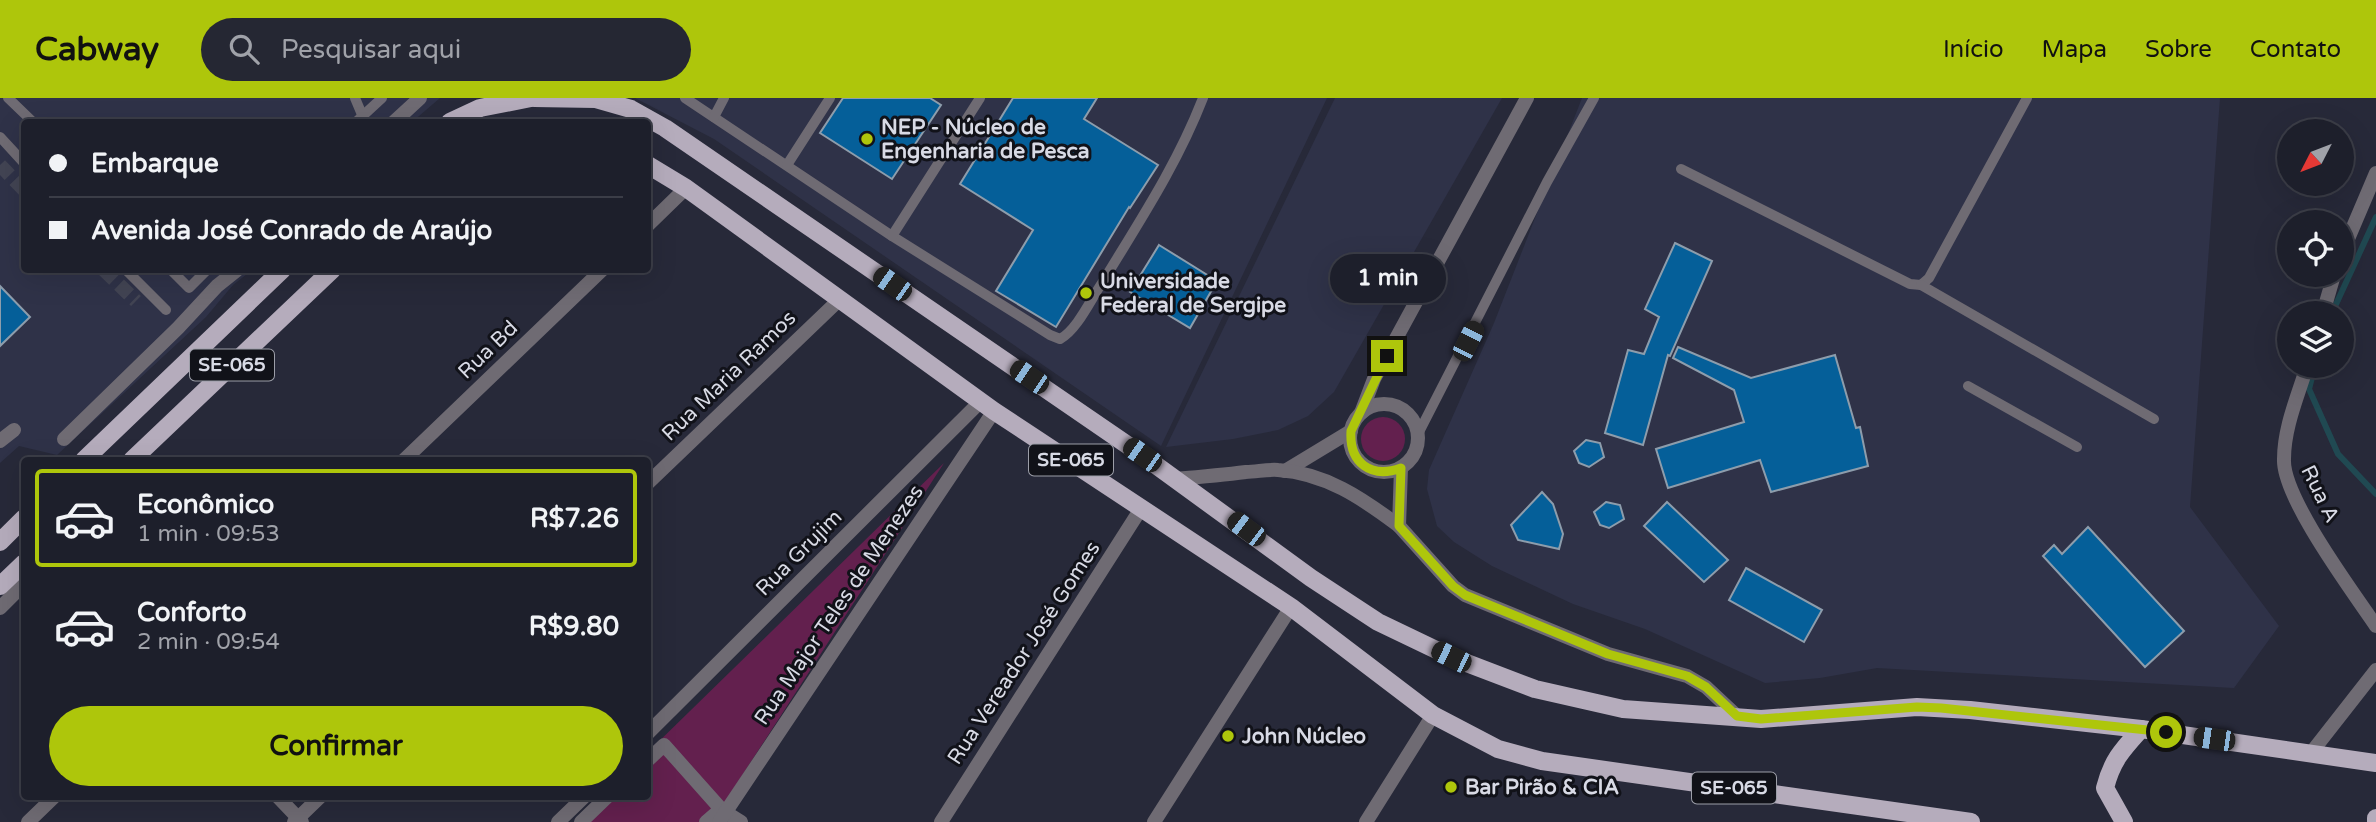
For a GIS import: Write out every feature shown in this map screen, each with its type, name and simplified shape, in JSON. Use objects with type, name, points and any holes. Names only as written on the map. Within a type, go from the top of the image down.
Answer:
[{"type":"main road","name":"SE-065","points":[[456,119],[480,108],[533,98],[596,99],[631,109],[649,119]]},
{"type":"main road","name":"SE-065","points":[[651,120],[1175,479],[1311,578],[1378,622],[1451,657],[1535,689],[1623,709],[1761,719],[1917,707],[1941,708],[2141,729],[2374,763]]},
{"type":"main road","name":"SE-065","points":[[651,167],[686,188],[988,406],[1291,607],[1433,715],[1498,749],[1517,756],[1971,822]]},
{"type":"main road","name":"SE-065","points":[[87,457],[279,273]]},
{"type":"main road","name":"SE-065","points":[[135,457],[329,273]]},
{"type":"main road","points":[[0,542],[21,521]]},
{"type":"main road","points":[[8,582],[21,567]]},
{"type":"main road","points":[[2124,822],[2105,788],[2117,756],[2141,729]]},
{"type":"main road","points":[[2374,763],[2376,782]]},
{"type":"street","points":[[397,119],[419,98]]},
{"type":"street","points":[[1361,413],[1381,405],[1391,405],[1402,410],[1416,428],[1415,451],[1410,461],[1390,472],[1367,468],[1353,452],[1351,431],[1374,379],[1527,98]]},
{"type":"street","points":[[2354,225],[2376,173]]},
{"type":"street","points":[[651,223],[686,188]]},
{"type":"street","points":[[64,439],[233,273]]},
{"type":"street","name":"Rua Bd","points":[[407,457],[599,273]]},
{"type":"street","name":"Rua Maria Ramos","points":[[651,480],[840,299]]},
{"type":"street","name":"Rua A","points":[[2303,378],[2288,429],[2284,471],[2290,488],[2315,533],[2376,626]]},
{"type":"street","name":"Rua Grujim","points":[[651,730],[988,406]]},
{"type":"street","name":"Rua Major Teles de Menezes","points":[[722,817],[988,406]]},
{"type":"street","points":[[0,441],[14,430]]},
{"type":"street","points":[[1285,471],[1351,431]]},
{"type":"street","points":[[1399,526],[1401,468]]},
{"type":"street","points":[[1175,479],[1277,470],[1322,479],[1367,502],[1399,526],[1453,586],[1465,595],[1608,654],[1687,676],[1706,687],[1737,716]]},
{"type":"street","name":"Rua Vereador José Gomes","points":[[941,822],[1142,508]]},
{"type":"street","points":[[0,608],[8,582]]},
{"type":"street","points":[[1154,822],[1291,607]]},
{"type":"street","points":[[2311,753],[2376,670]]},
{"type":"street","points":[[1367,822],[1433,715]]},
{"type":"street","points":[[651,757],[664,745],[721,808],[706,822]]},
{"type":"street","points":[[28,822],[51,800]]},
{"type":"street","points":[[281,800],[299,819]]},
{"type":"street","points":[[289,800],[299,819]]},
{"type":"street","points":[[299,819],[317,800]]},
{"type":"street","points":[[558,822],[581,800]]},
{"type":"street","points":[[581,822],[604,800]]},
{"type":"street","points":[[722,817],[741,822]]},
{"type":"lane","points":[[8,98],[30,119]]},
{"type":"lane","points":[[355,98],[359,119]]},
{"type":"lane","points":[[360,119],[382,98]]},
{"type":"lane","points":[[685,98],[892,236],[1060,339],[1069,333],[1168,177],[1203,98]]},
{"type":"lane","points":[[714,117],[724,98]]},
{"type":"lane","points":[[787,165],[830,98]]},
{"type":"lane","points":[[892,236],[980,98]]},
{"type":"lane","points":[[1417,436],[1547,182],[1594,98]]},
{"type":"lane","points":[[1920,285],[1929,278],[2027,98]]},
{"type":"lane","points":[[0,137],[21,160]]},
{"type":"lane","points":[[1681,169],[1910,284],[1920,285],[2154,419]]},
{"type":"lane","points":[[129,273],[166,310]]},
{"type":"lane","points":[[174,273],[189,288],[204,273]]},
{"type":"lane","points":[[1968,386],[2077,446]]},
{"type":"shaded area","points":[[0,98],[440,98],[416,119],[21,119],[21,273],[248,273],[233,285],[206,317],[57,455],[19,446],[0,463]]},
{"type":"shaded area","name":"Universidade Federal de Sergipe","points":[[635,98],[1327,98],[1161,446],[714,139]]},
{"type":"shaded area","points":[[1335,98],[1502,98],[1334,392],[1308,416],[1278,430],[1233,439],[1166,447]]},
{"type":"shaded area","points":[[1582,98],[2220,98],[2190,507],[2279,626],[2234,688],[1877,668],[1820,678],[1765,683],[1645,629],[1573,604],[1492,566],[1454,542],[1437,526],[1427,489],[1429,470],[1494,323]]},
{"type":"shaded area","points":[[1383,417],[1398,424],[1405,439],[1398,454],[1383,461],[1368,454],[1361,439],[1368,424]]},
{"type":"shaded area","points":[[944,463],[712,822],[575,822],[598,800],[651,800],[651,749]]},
{"type":"building","points":[[843,98],[930,98],[941,105],[892,179],[820,133]]},
{"type":"building","points":[[1013,98],[1097,98],[1084,119],[1158,165],[1129,207],[1056,327],[996,291],[1033,230],[960,184]]},
{"type":"building","points":[[1675,243],[1712,261],[1670,356],[1668,355],[1643,445],[1605,433],[1628,350],[1644,354],[1659,317],[1645,309]]},
{"type":"building","points":[[1159,245],[1217,281],[1190,328],[1130,292]]},
{"type":"building","points":[[0,286],[30,317],[0,346]]},
{"type":"building","points":[[1678,347],[1751,378],[1835,355],[1856,428],[1860,427],[1868,466],[1771,492],[1760,460],[1668,488],[1656,449],[1744,422],[1734,390],[1673,358]]},
{"type":"building","points":[[1586,440],[1600,443],[1604,457],[1589,467],[1579,463],[1574,451]]},
{"type":"building","points":[[1542,492],[1553,504],[1563,534],[1559,549],[1518,540],[1511,525]]},
{"type":"building","points":[[1606,502],[1620,505],[1624,519],[1609,528],[1600,525],[1594,512]]},
{"type":"building","points":[[1667,502],[1728,560],[1704,582],[1644,526]]},
{"type":"building","points":[[2088,527],[2184,631],[2145,667],[2043,556],[2054,545],[2062,554]]},
{"type":"building","points":[[1746,568],[1822,610],[1804,642],[1729,600]]},
{"type":"waterway","points":[[2338,301],[2376,217]]},
{"type":"waterway","points":[[2312,378],[2309,389],[2338,454],[2376,494]]},
{"type":"tunnel","points":[[0,165],[21,187]]},
{"type":"tunnel","points":[[107,273],[136,301]]},
{"type":"place","name":"NEP - Núcleo de Engenharia de Pesca","points":[[867,139]]},
{"type":"place","name":"Universidade Federal de Sergipe","points":[[1086,293]]},
{"type":"place","name":"John Núcleo","points":[[1228,736]]},
{"type":"place","name":"Bar Pirão & CIA","points":[[1451,787]]},
{"type":"route","points":[[1387,356],[1351,431],[1353,452],[1367,468],[1378,472],[1401,468],[1399,526],[1453,586],[1465,595],[1608,654],[1687,676],[1706,687],[1737,716],[1761,719],[1917,707],[1994,712],[2166,732]]}]
